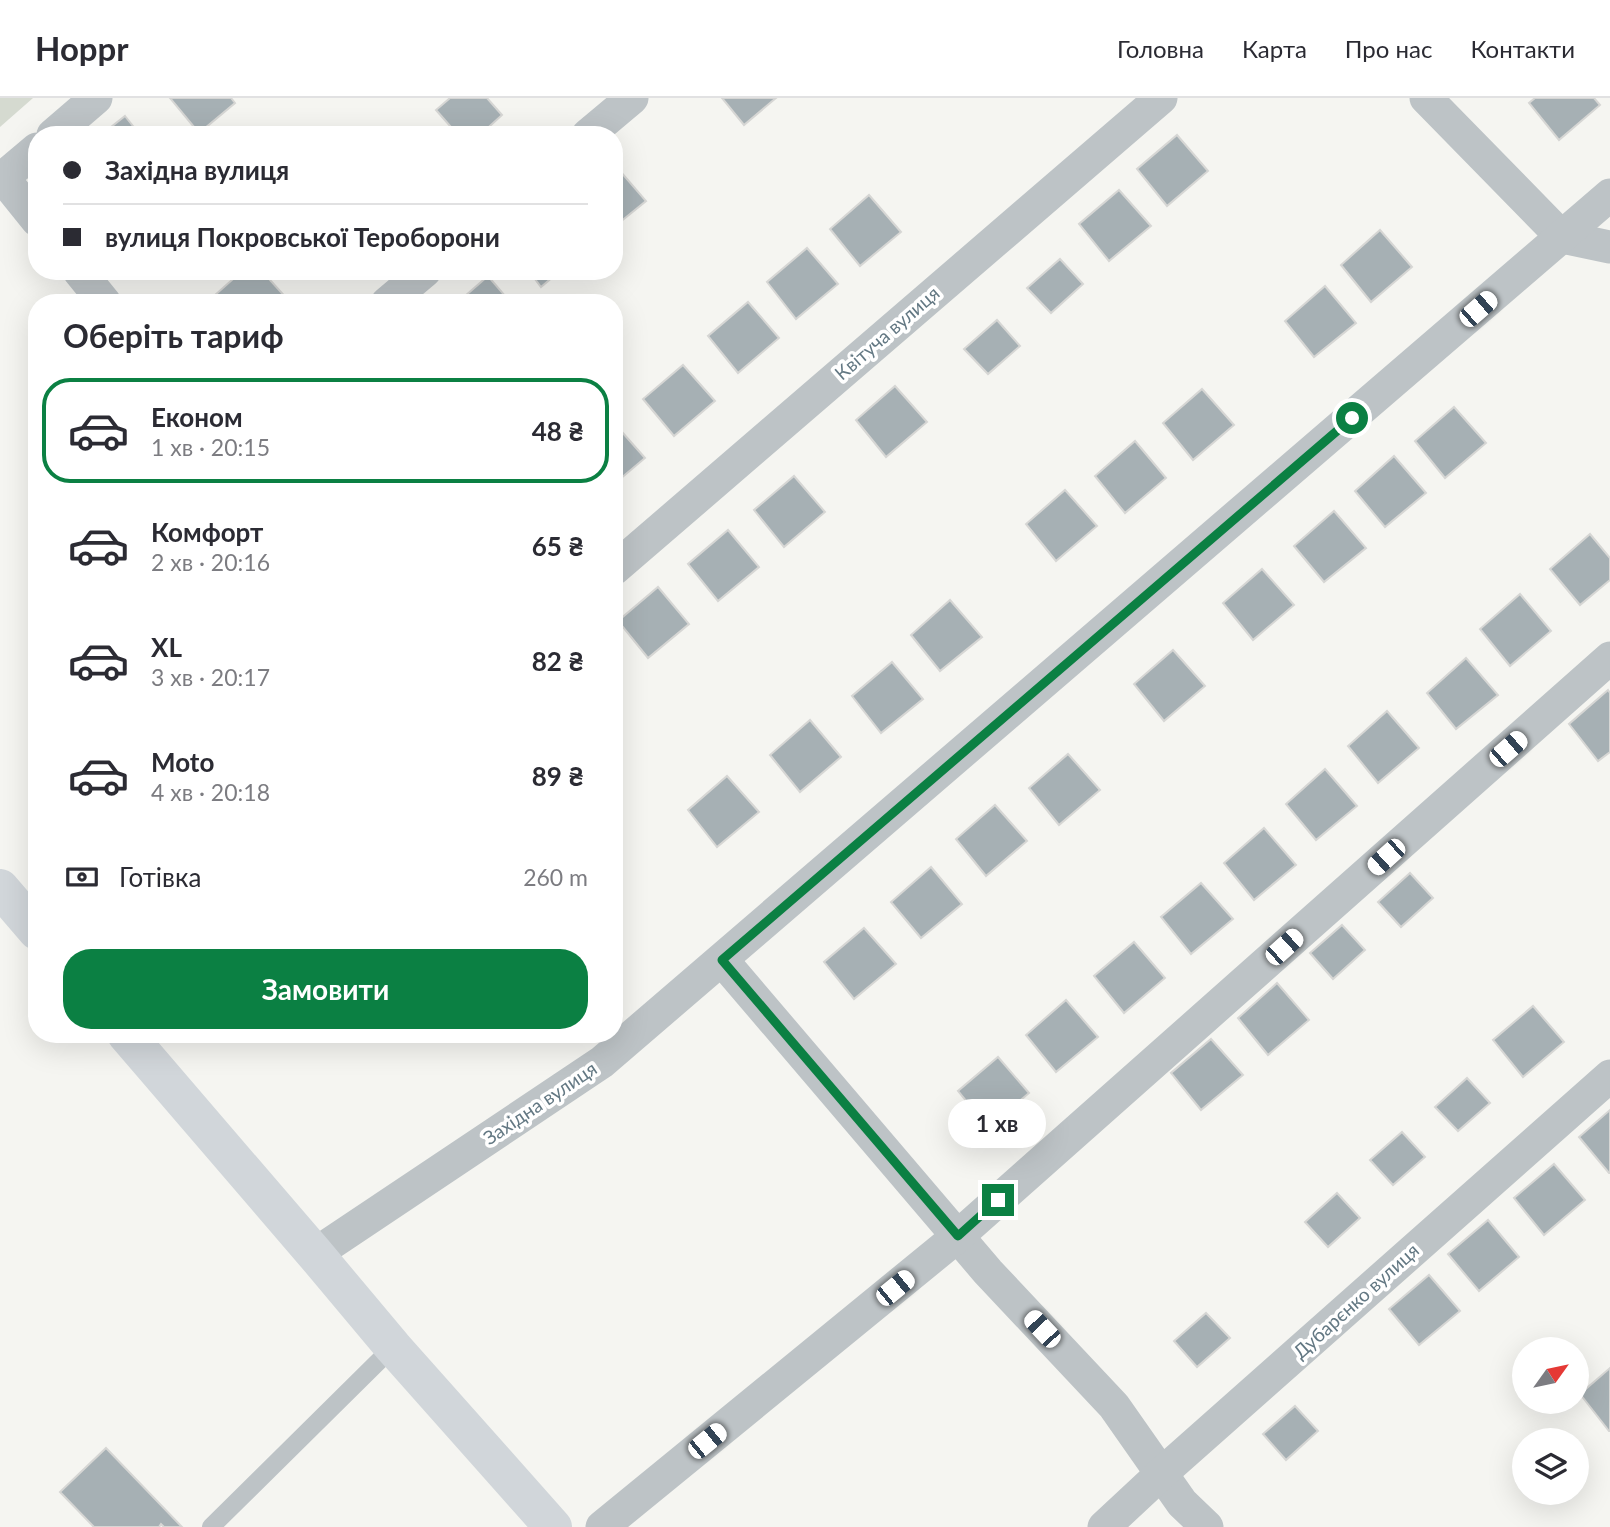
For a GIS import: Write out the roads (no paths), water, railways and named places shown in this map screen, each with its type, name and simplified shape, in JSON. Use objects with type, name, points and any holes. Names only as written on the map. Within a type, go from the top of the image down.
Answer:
[{"type":"main road","points":[[0,888],[28,921]]},
{"type":"main road","points":[[134,1043],[393,1347],[553,1527]]},
{"type":"street","points":[[63,126],[96,98]]},
{"type":"street","points":[[599,126],[632,98]]},
{"type":"street","name":"Квітуча вулиця","points":[[623,561],[1161,98]]},
{"type":"street","points":[[1426,98],[1562,237],[1610,247]]},
{"type":"street","points":[[28,156],[1,179],[28,210]]},
{"type":"street","name":"Західна вулиця","points":[[315,1254],[602,1062],[1610,195]]},
{"type":"street","points":[[86,280],[98,294]]},
{"type":"street","points":[[398,294],[414,280]]},
{"type":"street","points":[[602,1527],[958,1236],[1610,658]]},
{"type":"street","points":[[722,960],[988,1272],[1114,1406],[1182,1503],[1207,1527]]},
{"type":"street","name":"Дубарєнко вулиця","points":[[1104,1527],[1610,1076]]},
{"type":"lane","points":[[211,1527],[393,1347]]}]
